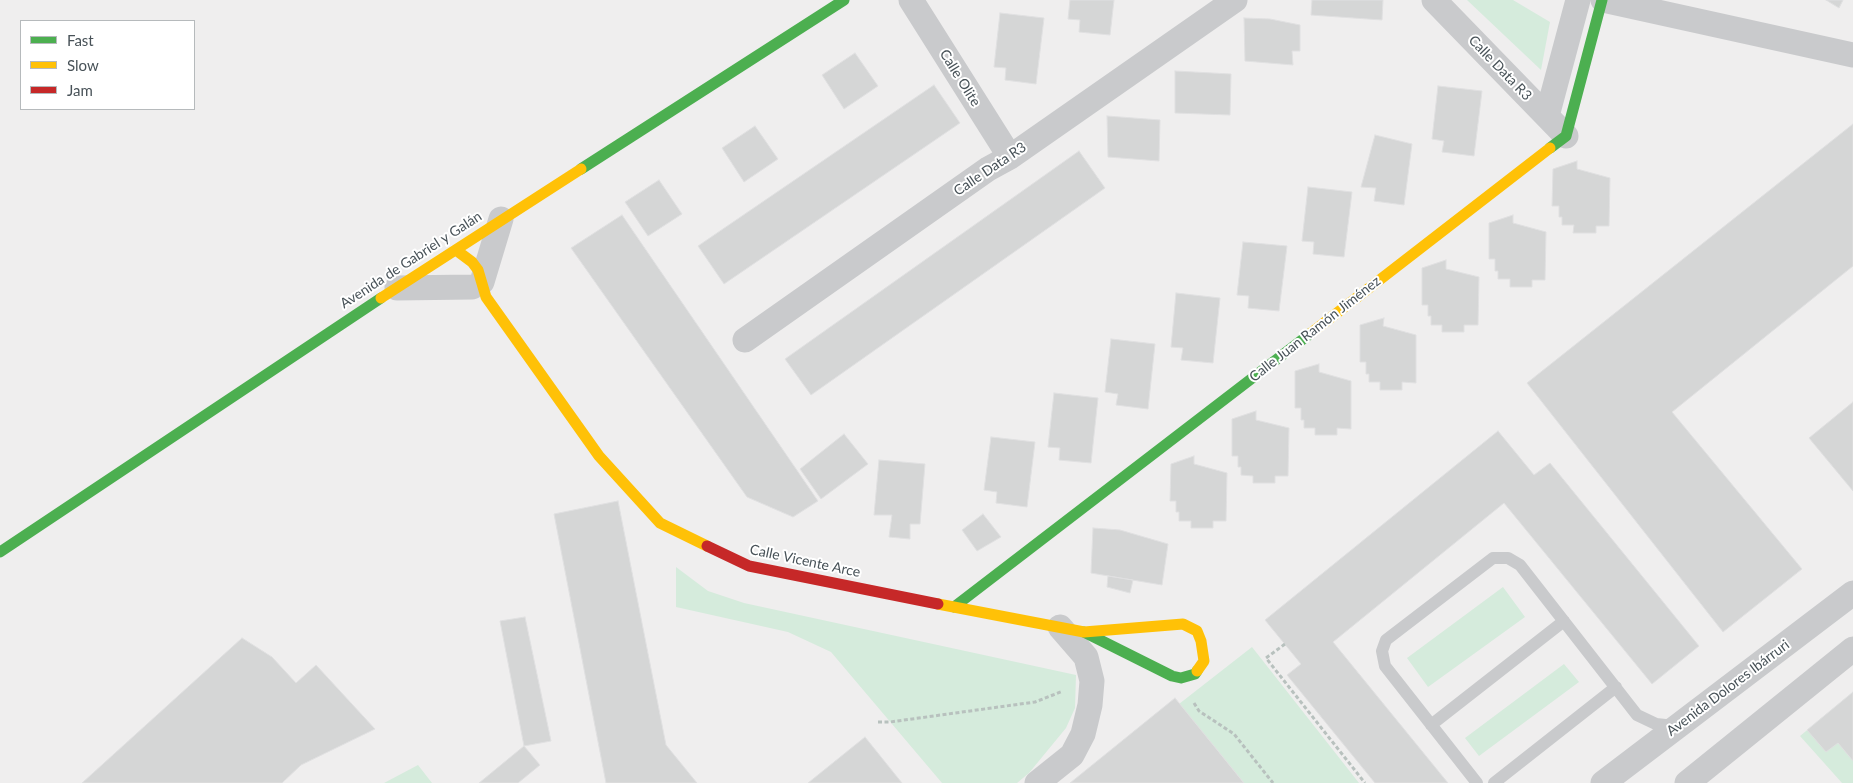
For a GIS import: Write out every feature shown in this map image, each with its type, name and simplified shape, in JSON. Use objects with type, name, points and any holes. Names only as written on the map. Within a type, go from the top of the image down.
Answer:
[{"type":"street","name":"Avenida de Gabriel y Galán","points":[[0,552],[314,341],[844,0]]},
{"type":"street","name":"Calle Olite","points":[[911,0],[1010,156]]},
{"type":"street","name":"Calle Data R3","points":[[745,340],[988,169],[1010,156],[1235,0]]},
{"type":"street","name":"Calle Data R3","points":[[1434,0],[1566,136]]},
{"type":"street","points":[[1546,116],[1578,0]]},
{"type":"street","points":[[1566,136],[1602,0],[1853,55]]},
{"type":"street","name":"Calle Juan Ramón Jiménez","points":[[954,607],[1566,136]]},
{"type":"street","points":[[480,289],[501,219]]},
{"type":"street","points":[[456,250],[459,272],[462,278],[480,289]]},
{"type":"street","points":[[397,288],[480,289]]},
{"type":"street","name":"Calle Vicente Arce","points":[[480,289],[599,456],[660,524],[749,566],[1072,630]]},
{"type":"street","name":"Avenida Dolores Ibárruri","points":[[1603,783],[1853,593]]},
{"type":"street","points":[[1183,624],[1196,631],[1201,641],[1204,661],[1195,674],[1180,678],[1072,630],[1183,624]]},
{"type":"street","points":[[1037,783],[1072,754],[1083,734],[1090,705],[1092,681],[1086,657],[1072,630]]},
{"type":"street","points":[[1686,783],[1853,649]]},
{"type":"lane","points":[[1477,783],[1385,666],[1382,651],[1386,640],[1493,558],[1508,558],[1520,565],[1637,715],[1656,724],[1677,726]]},
{"type":"lane","points":[[1431,724],[1564,621]]},
{"type":"lane","points":[[1494,783],[1616,687]]},
{"type":"path","points":[[1285,644],[1266,658],[1365,783]]},
{"type":"path","points":[[878,722],[890,722],[1035,702],[1064,690]]},
{"type":"path","points":[[1220,726],[1234,734],[1273,783]]},
{"type":"green space","points":[[1467,0],[1513,0],[1550,22],[1541,70]]},
{"type":"green space","points":[[676,567],[708,591],[744,603],[1076,675],[1075,708],[1066,728],[1029,773],[1017,783],[942,783],[831,652],[788,632],[676,607]]},
{"type":"green space","points":[[1503,587],[1525,617],[1428,687],[1407,658]]},
{"type":"green space","points":[[1252,647],[1359,783],[1244,783],[1179,704]]},
{"type":"green space","points":[[1564,664],[1579,682],[1479,756],[1465,738]]},
{"type":"green space","points":[[1853,692],[1853,783],[1842,783],[1800,736]]},
{"type":"green space","points":[[418,765],[432,783],[384,783]]},
{"type":"building","points":[[1070,0],[1114,0],[1110,35],[1079,32],[1080,20],[1068,19]]},
{"type":"building","points":[[1312,0],[1383,0],[1382,20],[1311,15]]},
{"type":"building","points":[[1826,0],[1843,0],[1839,8]]},
{"type":"building","points":[[1000,13],[1044,18],[1036,84],[1005,80],[1006,68],[994,67]]},
{"type":"building","points":[[1244,18],[1270,19],[1300,25],[1300,51],[1292,51],[1293,65],[1245,61]]},
{"type":"building","points":[[855,53],[878,86],[844,109],[822,75]]},
{"type":"building","points":[[1175,71],[1231,74],[1230,115],[1175,113]]},
{"type":"building","points":[[934,85],[960,123],[724,284],[698,246]]},
{"type":"building","points":[[1438,86],[1482,91],[1474,156],[1442,152],[1444,141],[1432,139]]},
{"type":"building","points":[[1107,116],[1160,120],[1159,161],[1108,157]]},
{"type":"building","points":[[1853,124],[1853,266],[1672,412],[1802,569],[1723,632],[1527,383]]},
{"type":"building","points":[[755,126],[778,159],[744,182],[722,148]]},
{"type":"building","points":[[1375,135],[1412,144],[1404,205],[1374,201],[1376,188],[1361,187]]},
{"type":"building","points":[[1079,151],[1105,188],[811,395],[785,359]]},
{"type":"building","points":[[1577,161],[1577,169],[1610,178],[1609,226],[1596,226],[1596,233],[1573,233],[1574,225],[1562,225],[1562,217],[1559,217],[1559,206],[1552,206],[1553,169]]},
{"type":"building","points":[[659,180],[682,214],[648,236],[625,202]]},
{"type":"building","points":[[1308,187],[1352,192],[1344,257],[1313,254],[1314,242],[1302,241]]},
{"type":"building","points":[[622,215],[818,501],[793,517],[747,497],[571,248]]},
{"type":"building","points":[[1513,215],[1513,223],[1546,232],[1545,280],[1532,280],[1532,287],[1510,287],[1510,279],[1498,279],[1498,271],[1495,271],[1495,259],[1489,259],[1489,223]]},
{"type":"building","points":[[1243,242],[1287,246],[1279,311],[1248,308],[1249,296],[1237,295]]},
{"type":"building","points":[[1446,260],[1446,269],[1479,277],[1478,325],[1464,325],[1464,332],[1442,332],[1442,325],[1431,325],[1431,316],[1428,316],[1428,305],[1422,305],[1422,268]]},
{"type":"building","points":[[1176,293],[1220,298],[1213,363],[1181,360],[1183,348],[1171,347]]},
{"type":"building","points":[[1384,318],[1383,326],[1416,335],[1416,383],[1402,382],[1402,390],[1380,390],[1380,382],[1369,382],[1369,374],[1366,374],[1366,362],[1360,362],[1360,325]]},
{"type":"building","points":[[1111,339],[1155,344],[1148,409],[1116,405],[1118,394],[1105,392]]},
{"type":"building","points":[[1319,364],[1319,372],[1351,381],[1351,429],[1337,428],[1337,435],[1315,435],[1315,428],[1304,428],[1304,420],[1301,420],[1301,408],[1295,408],[1295,371]]},
{"type":"building","points":[[1054,393],[1098,398],[1091,463],[1059,460],[1060,448],[1048,447]]},
{"type":"building","points":[[1853,402],[1853,491],[1809,438]]},
{"type":"building","points":[[1256,411],[1256,420],[1289,428],[1288,476],[1275,476],[1275,483],[1253,483],[1253,476],[1241,475],[1241,467],[1238,467],[1238,456],[1232,456],[1232,419]]},
{"type":"building","points":[[1498,431],[1534,475],[1550,463],[1699,646],[1652,684],[1504,503],[1333,642],[1448,783],[1375,783],[1287,675],[1301,664],[1265,620]]},
{"type":"building","points":[[844,434],[868,464],[821,499],[800,469]]},
{"type":"building","points":[[991,437],[1035,442],[1027,507],[996,503],[997,492],[984,490]]},
{"type":"building","points":[[1194,456],[1194,464],[1227,473],[1226,521],[1213,521],[1213,528],[1191,528],[1191,521],[1179,521],[1179,512],[1176,512],[1176,501],[1170,501],[1171,464]]},
{"type":"building","points":[[879,460],[925,464],[920,524],[910,524],[910,539],[889,537],[892,515],[874,515]]},
{"type":"building","points":[[618,501],[666,745],[697,783],[606,783],[554,514]]},
{"type":"building","points":[[983,514],[1001,537],[977,551],[962,530]]},
{"type":"building","points":[[1093,528],[1120,530],[1168,544],[1162,585],[1091,573]]},
{"type":"building","points":[[1108,576],[1133,580],[1130,593],[1107,587]]},
{"type":"building","points":[[525,617],[551,741],[524,746],[500,621]]},
{"type":"building","points":[[242,638],[272,657],[296,683],[316,665],[375,729],[301,765],[282,783],[82,783]]},
{"type":"building","points":[[1853,692],[1853,761],[1838,743],[1826,752],[1807,730]]},
{"type":"building","points":[[1175,698],[1244,783],[1070,783]]},
{"type":"building","points":[[865,737],[902,783],[808,783]]},
{"type":"building","points":[[524,746],[540,765],[518,783],[479,783]]},
{"type":"traffic: fast","points":[[581,169],[844,0]]},
{"type":"traffic: fast","points":[[1550,148],[1566,136],[1602,0]]},
{"type":"traffic: fast","points":[[0,552],[381,298]]},
{"type":"traffic: fast","points":[[954,607],[1311,333]]},
{"type":"traffic: fast","points":[[1084,632],[1172,676],[1181,678],[1195,674],[1197,671]]},
{"type":"traffic: slow","points":[[1311,333],[1550,148]]},
{"type":"traffic: slow","points":[[381,298],[581,169]]},
{"type":"traffic: slow","points":[[456,250],[472,262],[478,270],[486,297],[599,456],[660,523],[707,546]]},
{"type":"traffic: slow","points":[[938,604],[1084,632],[1183,624],[1197,631],[1201,641],[1204,661],[1197,671]]},
{"type":"traffic: jam","points":[[707,546],[749,566],[938,604]]}]
